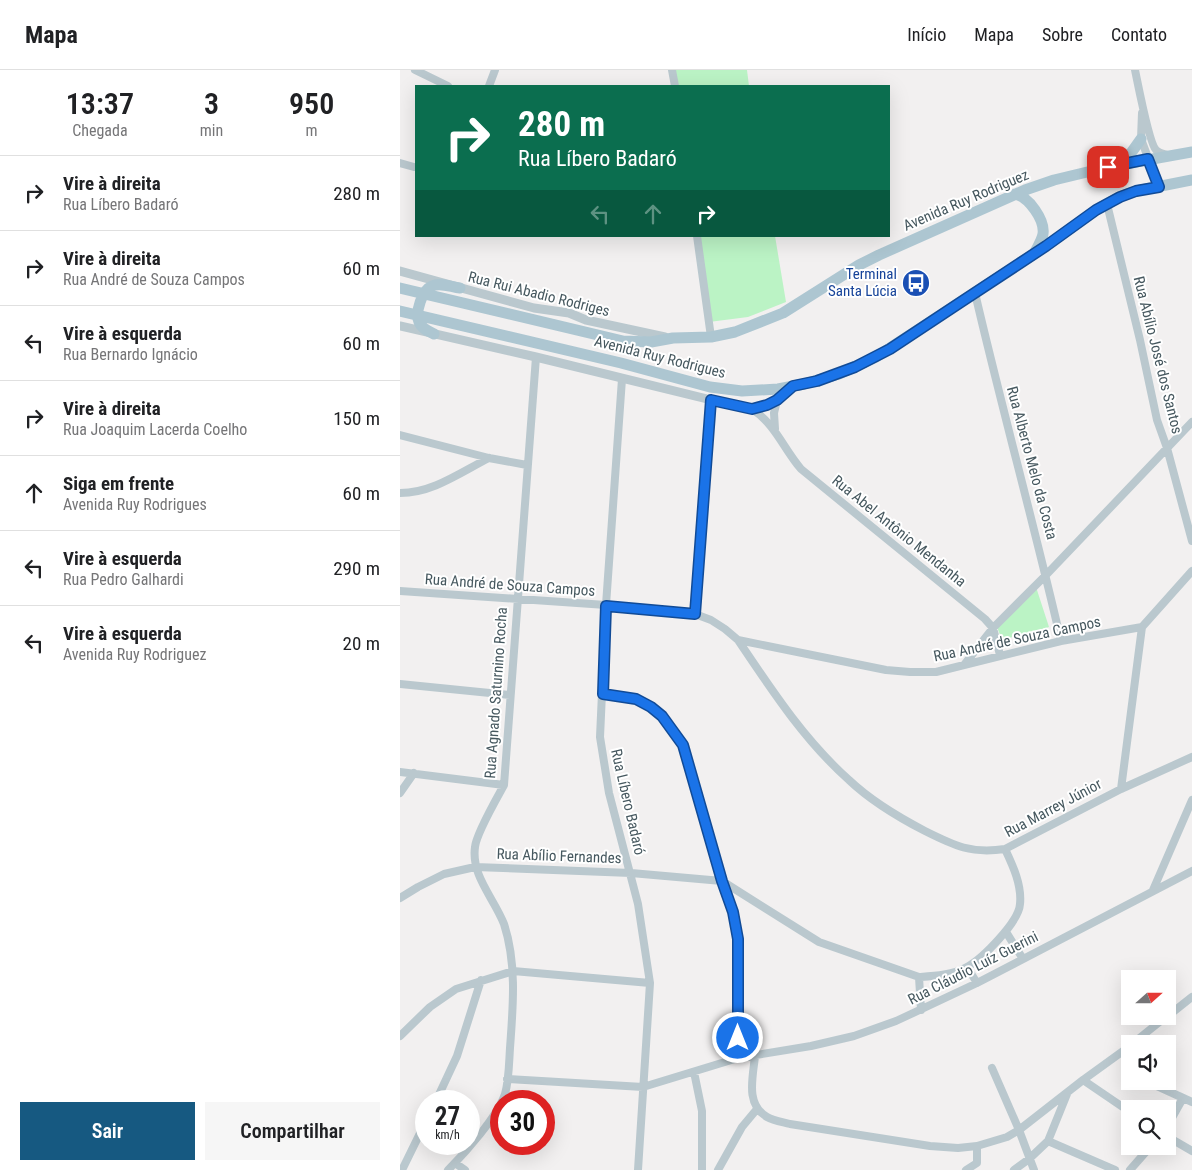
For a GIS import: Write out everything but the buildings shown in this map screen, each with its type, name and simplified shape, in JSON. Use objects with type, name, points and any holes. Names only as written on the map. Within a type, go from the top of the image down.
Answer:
[{"type":"main road","points":[[1108,167],[1131,153],[1141,139]]},
{"type":"main road","name":"Avenida Ruy Rodriguez","points":[[712,337],[735,332],[783,312],[860,265],[1016,194],[1054,180],[1108,167],[1192,152]]},
{"type":"main road","name":"Avenida Ruy Rodrigues","points":[[400,310],[622,363],[710,387],[742,391],[778,389],[839,374],[876,357],[1107,204],[1136,191],[1192,180]]},
{"type":"main road","points":[[1016,194],[1021,195],[1029,202],[1042,227],[1043,236],[1032,255]]},
{"type":"main road","points":[[434,334],[422,328],[418,320],[418,314],[427,288],[434,285],[460,288]]},
{"type":"main road","name":"Avenida Ruy Rodrigues","points":[[400,288],[623,341],[650,342],[673,338],[712,337]]},
{"type":"street","points":[[489,85],[495,70]]},
{"type":"street","points":[[672,70],[675,85]]},
{"type":"street","points":[[1135,70],[1153,146],[1157,152],[1170,155]]},
{"type":"street","points":[[419,71],[446,85]]},
{"type":"street","points":[[1143,108],[1141,139],[1159,187]]},
{"type":"street","points":[[400,163],[414,167]]},
{"type":"street","name":"Rua Abílio José dos Santos","points":[[1107,204],[1157,420],[1168,448],[1192,541]]},
{"type":"street","points":[[697,237],[712,337]]},
{"type":"street","name":"Rua Rui Abadio Rodriges","points":[[400,271],[534,308],[569,313],[586,320],[673,338]]},
{"type":"street","name":"Rua Alberto Melo da Costa","points":[[975,293],[1061,641]]},
{"type":"street","points":[[400,326],[752,409],[777,400],[793,386]]},
{"type":"street","name":"Rua Agnado Saturnino Rocha","points":[[475,867],[475,846],[504,785],[536,357]]},
{"type":"street","name":"Rua Líbero Badaró","points":[[622,379],[606,606],[600,738],[609,793],[631,873],[644,932],[650,983],[638,1170]]},
{"type":"street","points":[[695,614],[711,400]]},
{"type":"street","name":"Rua Abel Antônio Mendanha","points":[[776,431],[774,413],[777,400]]},
{"type":"street","name":"Rua Abel Antônio Mendanha","points":[[752,409],[763,417],[776,431],[791,458],[801,469],[959,596],[993,628]]},
{"type":"street","points":[[964,665],[993,628],[1192,422]]},
{"type":"street","points":[[400,435],[489,458],[527,465]]},
{"type":"street","points":[[400,493],[414,493],[435,486],[489,458]]},
{"type":"street","points":[[1121,789],[1142,627],[1192,571]]},
{"type":"street","name":"Rua André de Souza Campos","points":[[400,592],[695,614],[725,628],[738,640],[886,670],[910,672],[936,672],[1061,641],[1142,627]]},
{"type":"street","points":[[993,628],[1000,655]]},
{"type":"street","name":"Rua Marrey Júnior","points":[[738,640],[796,723],[826,758],[850,781],[884,808],[953,845],[971,850],[987,852],[1005,849],[1121,789],[1192,756]]},
{"type":"street","points":[[400,684],[510,695]]},
{"type":"street","points":[[603,694],[636,699],[651,707],[662,716],[683,745],[722,881],[733,912],[738,939],[738,1058]]},
{"type":"street","points":[[400,772],[504,785]]},
{"type":"street","points":[[400,793],[414,773]]},
{"type":"street","points":[[1153,890],[1192,800]]},
{"type":"street","points":[[722,881],[819,942],[918,977],[951,973],[967,967],[1006,932],[1020,906],[1019,886],[1005,849]]},
{"type":"street","points":[[448,1170],[490,1119],[504,1094],[511,1036],[513,971],[510,944],[503,923],[475,867]]},
{"type":"street","name":"Rua Abílio Fernandes","points":[[400,898],[444,874],[475,867],[631,873],[722,881]]},
{"type":"street","name":"Rua Cláudio Luíz Guerini","points":[[507,1080],[643,1087],[738,1058],[811,1046],[854,1036],[896,1021],[977,983],[1192,871]]},
{"type":"street","points":[[1006,932],[1023,959]]},
{"type":"street","points":[[967,967],[977,983]]},
{"type":"street","points":[[400,1036],[430,1007],[456,989],[513,971],[650,983]]},
{"type":"street","points":[[918,977],[921,1010]]},
{"type":"street","points":[[441,1090],[457,1056],[481,980]]},
{"type":"street","points":[[1176,1009],[1192,996]]},
{"type":"street","points":[[1143,1035],[1156,1025]]},
{"type":"street","points":[[755,1056],[752,1098],[757,1109],[768,1118],[790,1124],[930,1146],[958,1148],[978,1146],[1019,1130],[1121,1052]]},
{"type":"street","points":[[992,1068],[1034,1170]]},
{"type":"street","points":[[694,1072],[702,1111],[702,1170]]},
{"type":"street","points":[[1083,1080],[1121,1106]]},
{"type":"street","points":[[1166,1090],[1192,1102]]},
{"type":"street","points":[[1014,1170],[1048,1141],[1067,1093]]},
{"type":"street","points":[[1176,1111],[1183,1098]]},
{"type":"street","points":[[718,1170],[742,1127],[757,1109]]},
{"type":"street","points":[[1048,1141],[1115,1170]]},
{"type":"street","points":[[1176,1142],[1192,1151]]},
{"type":"street","points":[[402,1170],[415,1143]]},
{"type":"street","points":[[966,1170],[978,1166],[978,1146]]},
{"type":"street","points":[[1130,1170],[1143,1155]]},
{"type":"street","points":[[455,1163],[465,1170]]},
{"type":"green space","points":[[672,70],[747,70],[749,85],[674,85]]},
{"type":"green space","points":[[697,237],[775,237],[786,302],[748,317],[709,322]]},
{"type":"green space","points":[[1036,587],[1049,627],[1002,640],[997,627]]},
{"type":"place","name":"Terminal Santa Lúcia","points":[[916,283]]},
{"type":"route","points":[[738,1038],[738,939],[733,912],[722,881],[683,745],[662,716],[651,707],[636,699],[603,694],[606,606],[695,614],[711,400],[752,409],[777,400],[793,386],[817,381],[855,367],[890,349],[1046,246],[1096,210],[1136,191],[1159,187],[1148,159],[1108,167]]}]
